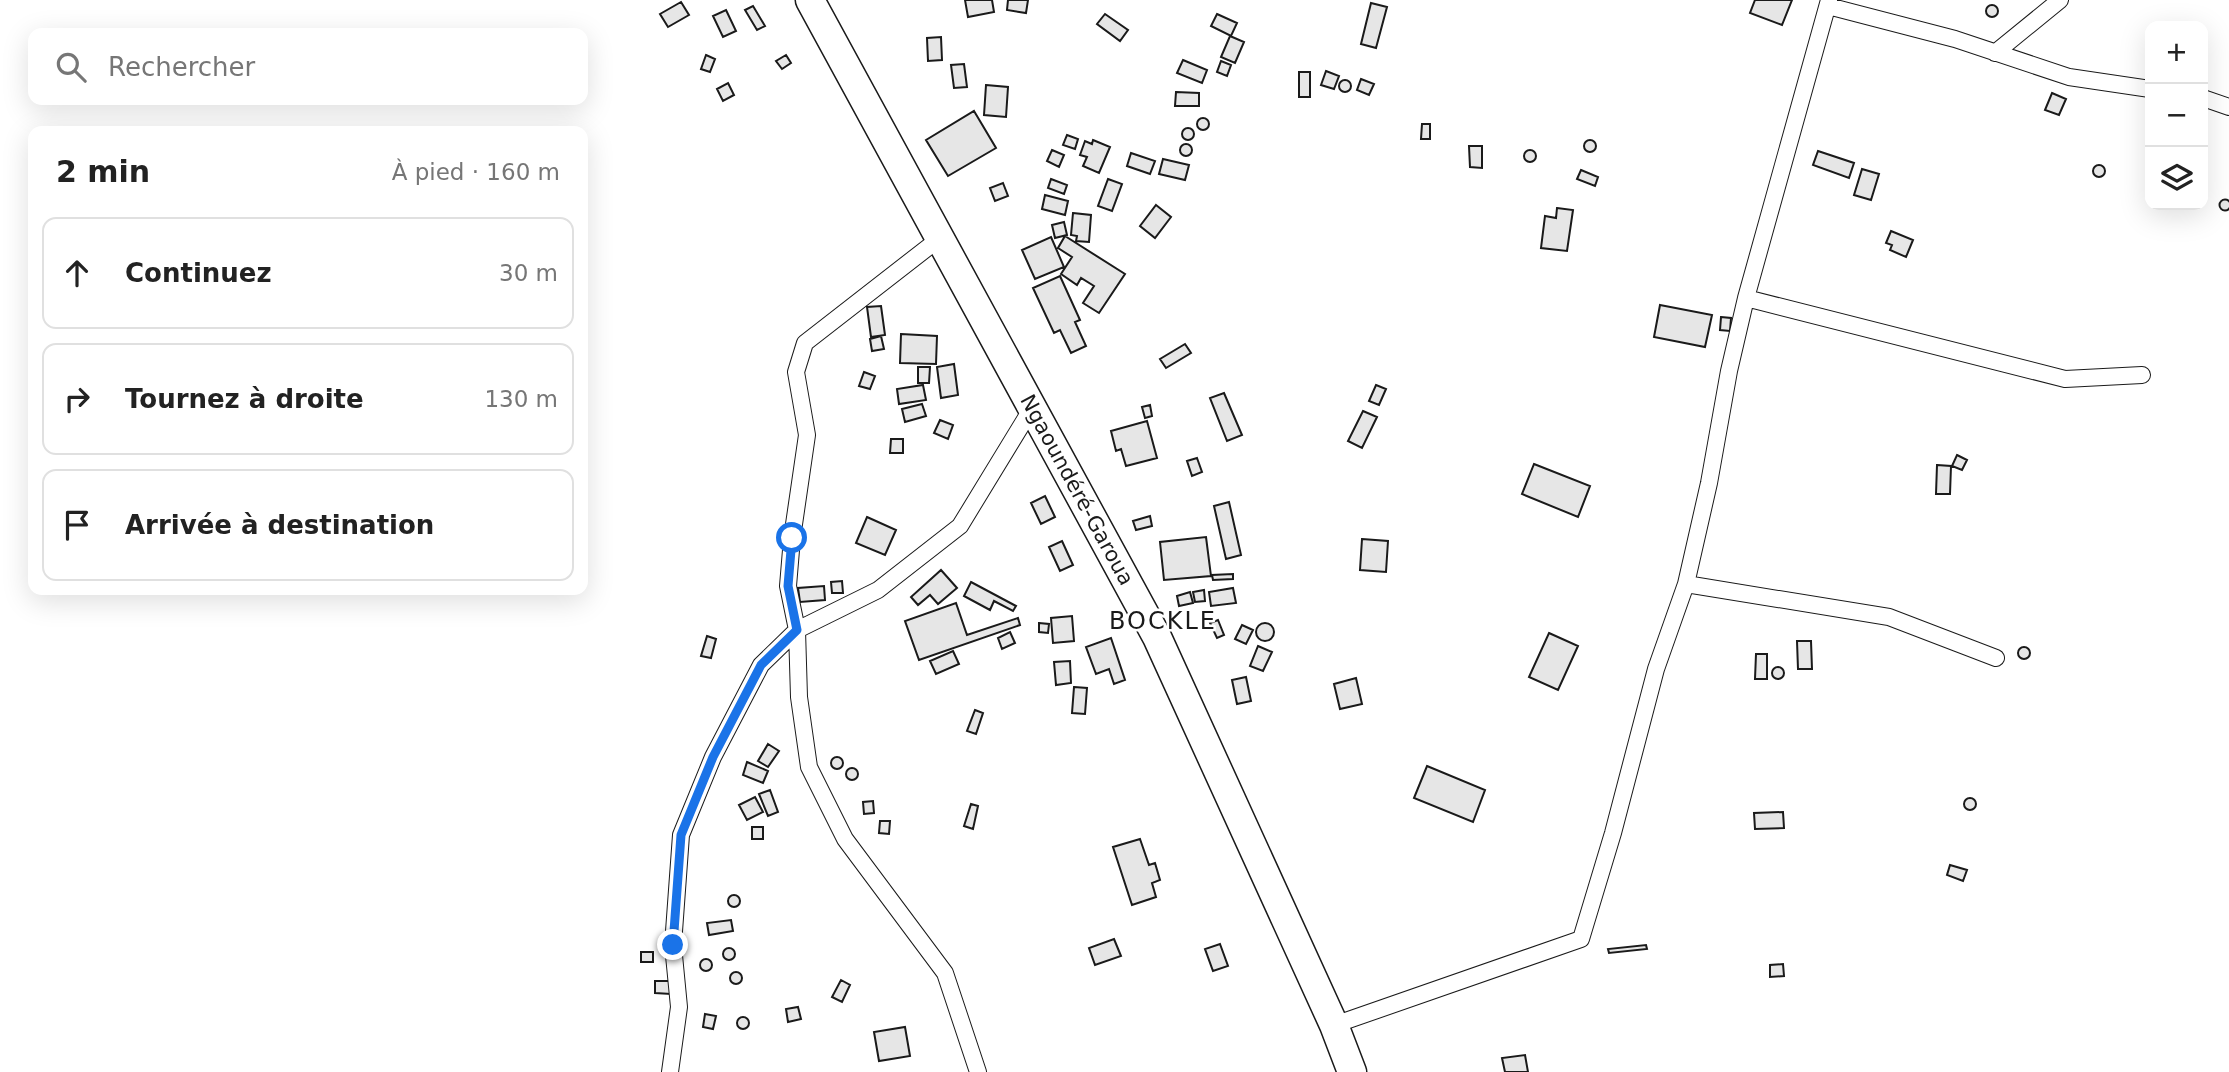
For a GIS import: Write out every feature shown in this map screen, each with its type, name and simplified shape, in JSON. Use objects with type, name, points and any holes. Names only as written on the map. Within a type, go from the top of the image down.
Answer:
[{"type":"highway","name":"Ngaoundéré-Garoua","points":[[810,0],[1157,637],[1334,1025],[1352,1072]]},
{"type":"street","points":[[1995,53],[2060,0]]},
{"type":"street","points":[[1334,1025],[1581,939],[1613,833],[1656,669],[1686,584],[1746,298],[1829,3],[1955,39],[2069,77],[2145,88]]},
{"type":"street","points":[[2208,100],[2229,107]]},
{"type":"street","points":[[940,238],[805,343],[796,372],[807,435],[788,586],[797,630],[799,697],[809,767],[845,839],[945,974],[978,1072]]},
{"type":"street","points":[[1746,298],[2065,379],[2142,375]]},
{"type":"street","points":[[670,1072],[679,1007],[673,945],[681,835],[713,757],[761,665],[797,630],[878,590],[960,526],[1032,408]]},
{"type":"street","points":[[1686,584],[1889,617],[1996,658]]},
{"type":"building","points":[[965,0],[992,0],[994,12],[968,17]]},
{"type":"building","points":[[1008,0],[1028,0],[1026,13],[1007,10]]},
{"type":"building","points":[[1755,0],[1792,0],[1782,25],[1750,13]]},
{"type":"building","points":[[681,2],[689,15],[668,27],[660,14]]},
{"type":"building","points":[[1371,3],[1387,7],[1376,48],[1361,44]]},
{"type":"building","points":[[1992,5],[1998,11],[1992,17],[1986,11]]},
{"type":"building","points":[[753,6],[765,26],[757,30],[745,10]]},
{"type":"building","points":[[726,10],[736,31],[723,37],[713,16]]},
{"type":"building","points":[[1105,14],[1128,30],[1120,41],[1097,24]]},
{"type":"building","points":[[1217,14],[1237,23],[1231,36],[1211,26]]},
{"type":"building","points":[[1230,36],[1244,42],[1235,63],[1221,57]]},
{"type":"building","points":[[941,37],[942,60],[928,61],[927,38]]},
{"type":"building","points":[[706,55],[715,59],[710,72],[701,69]]},
{"type":"building","points":[[786,55],[791,63],[782,69],[776,61]]},
{"type":"building","points":[[1183,60],[1207,70],[1202,83],[1177,73]]},
{"type":"building","points":[[1221,61],[1231,65],[1227,76],[1217,72]]},
{"type":"building","points":[[964,64],[967,87],[954,88],[951,65]]},
{"type":"building","points":[[1326,71],[1339,76],[1334,89],[1321,85]]},
{"type":"building","points":[[1299,72],[1310,72],[1310,97],[1299,97]]},
{"type":"building","points":[[1361,79],[1374,84],[1369,95],[1357,90]]},
{"type":"building","points":[[1345,80],[1351,86],[1345,92],[1339,86]]},
{"type":"building","points":[[728,83],[734,95],[723,101],[717,89]]},
{"type":"building","points":[[986,85],[1008,87],[1006,117],[984,115]]},
{"type":"building","points":[[1176,92],[1199,93],[1199,106],[1175,106]]},
{"type":"building","points":[[2052,93],[2066,99],[2059,115],[2045,110]]},
{"type":"building","points":[[974,111],[996,148],[948,176],[926,140]]},
{"type":"building","points":[[1203,118],[1209,124],[1203,130],[1197,124]]},
{"type":"building","points":[[1422,124],[1430,124],[1430,139],[1421,139]]},
{"type":"building","points":[[1188,128],[1194,134],[1188,140],[1182,134]]},
{"type":"building","points":[[1067,135],[1078,139],[1075,149],[1063,145]]},
{"type":"building","points":[[1093,140],[1110,147],[1099,173],[1083,166],[1087,157],[1080,155],[1085,141],[1092,144]]},
{"type":"building","points":[[1590,140],[1596,146],[1590,152],[1584,146]]},
{"type":"building","points":[[1186,144],[1192,150],[1186,156],[1180,150]]},
{"type":"building","points":[[1469,146],[1482,146],[1482,168],[1470,167]]},
{"type":"building","points":[[1052,150],[1064,155],[1059,167],[1047,161]]},
{"type":"building","points":[[1530,150],[1536,156],[1530,162],[1524,156]]},
{"type":"building","points":[[1818,151],[1854,163],[1849,178],[1813,165]]},
{"type":"building","points":[[1131,153],[1155,161],[1150,174],[1127,166]]},
{"type":"building","points":[[1163,159],[1189,165],[1185,180],[1159,174]]},
{"type":"building","points":[[2099,165],[2105,171],[2099,177],[2093,171]]},
{"type":"building","points":[[1862,169],[1879,174],[1871,200],[1854,195]]},
{"type":"building","points":[[1581,170],[1598,177],[1595,186],[1577,179]]},
{"type":"building","points":[[1051,179],[1067,185],[1064,194],[1048,188]]},
{"type":"building","points":[[1108,179],[1122,184],[1112,211],[1098,206]]},
{"type":"building","points":[[1003,183],[1008,196],[995,201],[990,188]]},
{"type":"building","points":[[1045,195],[1068,201],[1065,215],[1042,209]]},
{"type":"building","points":[[2225,200],[2229,201],[2229,209],[2225,210],[2221,209],[2220,205],[2221,201]]},
{"type":"building","points":[[1156,205],[1171,217],[1155,238],[1140,226]]},
{"type":"building","points":[[1557,208],[1573,210],[1567,251],[1541,248],[1545,216],[1556,218]]},
{"type":"building","points":[[1073,213],[1091,215],[1089,242],[1076,241],[1077,236],[1071,235]]},
{"type":"building","points":[[1064,222],[1067,235],[1055,238],[1052,225]]},
{"type":"building","points":[[1891,231],[1913,240],[1906,257],[1890,250],[1892,245],[1886,243]]},
{"type":"building","points":[[1065,236],[1125,274],[1099,313],[1083,303],[1094,286],[1081,278],[1077,285],[1061,274],[1072,257],[1058,248]]},
{"type":"building","points":[[1051,237],[1064,267],[1035,279],[1022,250]]},
{"type":"building","points":[[1060,276],[1080,320],[1075,322],[1086,346],[1071,353],[1060,330],[1054,333],[1033,288]]},
{"type":"building","points":[[1660,305],[1712,315],[1705,347],[1654,337]]},
{"type":"building","points":[[881,306],[885,335],[871,337],[867,307]]},
{"type":"building","points":[[1721,317],[1731,318],[1730,331],[1720,330]]},
{"type":"building","points":[[901,334],[937,336],[936,364],[900,363]]},
{"type":"building","points":[[881,336],[884,349],[872,351],[870,339]]},
{"type":"building","points":[[1185,344],[1191,353],[1166,368],[1160,359]]},
{"type":"building","points":[[954,364],[958,395],[941,398],[937,367]]},
{"type":"building","points":[[918,367],[930,367],[929,383],[918,383]]},
{"type":"building","points":[[864,372],[875,376],[870,389],[859,386]]},
{"type":"building","points":[[923,385],[926,400],[899,404],[897,389]]},
{"type":"building","points":[[1376,385],[1386,389],[1379,405],[1369,401]]},
{"type":"building","points":[[1224,393],[1242,435],[1227,441],[1210,398]]},
{"type":"building","points":[[922,404],[926,416],[905,422],[902,409]]},
{"type":"building","points":[[1150,405],[1152,416],[1145,418],[1142,407]]},
{"type":"building","points":[[1363,411],[1377,417],[1362,448],[1348,441]]},
{"type":"building","points":[[940,420],[953,425],[948,439],[934,433]]},
{"type":"building","points":[[1147,421],[1157,458],[1126,466],[1121,449],[1116,451],[1111,431]]},
{"type":"building","points":[[891,439],[903,439],[903,453],[890,453]]},
{"type":"building","points":[[1957,455],[1967,460],[1962,470],[1952,466]]},
{"type":"building","points":[[1197,458],[1202,472],[1192,476],[1187,461]]},
{"type":"building","points":[[1534,464],[1590,486],[1578,517],[1522,494]]},
{"type":"building","points":[[1937,465],[1951,466],[1950,494],[1936,494]]},
{"type":"building","points":[[1045,496],[1055,517],[1041,524],[1031,503]]},
{"type":"building","points":[[1229,502],[1241,555],[1226,559],[1214,506]]},
{"type":"building","points":[[1150,516],[1152,526],[1136,530],[1133,521]]},
{"type":"building","points":[[867,517],[896,530],[885,555],[856,543]]},
{"type":"building","points":[[1206,537],[1211,576],[1164,580],[1160,542]]},
{"type":"building","points":[[1362,539],[1388,541],[1386,572],[1360,570]]},
{"type":"building","points":[[1062,541],[1073,565],[1060,571],[1049,547]]},
{"type":"building","points":[[941,570],[957,588],[938,604],[930,595],[918,605],[911,597]]},
{"type":"building","points":[[1233,574],[1233,579],[1213,580],[1212,575]]},
{"type":"building","points":[[842,581],[843,593],[832,593],[831,582]]},
{"type":"building","points":[[971,582],[1016,606],[1013,611],[994,601],[990,610],[964,596]]},
{"type":"building","points":[[824,586],[825,600],[800,602],[798,588]]},
{"type":"building","points":[[1233,588],[1236,603],[1211,606],[1209,592]]},
{"type":"building","points":[[1204,590],[1205,601],[1195,602],[1193,592]]},
{"type":"building","points":[[1190,592],[1193,603],[1179,606],[1177,596]]},
{"type":"building","points":[[956,603],[967,635],[1018,618],[1020,625],[919,660],[905,621]]},
{"type":"building","points":[[1072,616],[1074,641],[1053,643],[1051,618]]},
{"type":"building","points":[[1218,620],[1224,635],[1217,638],[1210,623]]},
{"type":"building","points":[[1039,623],[1049,624],[1048,633],[1039,632]]},
{"type":"building","points":[[1265,623],[1271,626],[1274,632],[1271,638],[1265,641],[1259,638],[1256,632],[1259,626]]},
{"type":"building","points":[[1242,625],[1253,630],[1246,644],[1235,639]]},
{"type":"building","points":[[1010,632],[1015,643],[1002,649],[998,638]]},
{"type":"building","points":[[1549,633],[1578,646],[1558,690],[1529,677]]},
{"type":"building","points":[[707,636],[716,639],[711,658],[701,656]]},
{"type":"building","points":[[1111,638],[1125,680],[1114,684],[1109,669],[1096,674],[1086,647]]},
{"type":"building","points":[[1797,641],[1811,641],[1812,669],[1798,669]]},
{"type":"building","points":[[1258,646],[1272,652],[1263,671],[1250,666]]},
{"type":"building","points":[[2024,647],[2030,653],[2024,659],[2018,653]]},
{"type":"building","points":[[953,651],[959,664],[936,674],[930,661]]},
{"type":"building","points":[[1756,654],[1767,654],[1767,679],[1755,679]]},
{"type":"building","points":[[1070,661],[1071,683],[1056,685],[1054,662]]},
{"type":"building","points":[[1778,667],[1784,673],[1778,679],[1772,673]]},
{"type":"building","points":[[1246,677],[1251,701],[1237,704],[1232,680]]},
{"type":"building","points":[[1356,678],[1362,704],[1340,709],[1334,684]]},
{"type":"building","points":[[1074,687],[1087,688],[1085,714],[1072,713]]},
{"type":"building","points":[[975,710],[983,713],[976,734],[967,731]]},
{"type":"building","points":[[768,744],[779,751],[768,767],[758,761]]},
{"type":"building","points":[[837,757],[843,763],[837,769],[831,763]]},
{"type":"building","points":[[747,762],[768,771],[763,783],[743,775]]},
{"type":"building","points":[[1427,766],[1485,790],[1473,822],[1414,798]]},
{"type":"building","points":[[852,768],[858,774],[852,780],[846,774]]},
{"type":"building","points":[[770,790],[778,812],[768,816],[759,794]]},
{"type":"building","points":[[755,797],[763,812],[747,820],[739,805]]},
{"type":"building","points":[[1970,798],[1976,804],[1970,810],[1964,804]]},
{"type":"building","points":[[873,801],[874,813],[864,814],[863,802]]},
{"type":"building","points":[[971,804],[978,806],[973,829],[964,826]]},
{"type":"building","points":[[1783,812],[1784,828],[1755,829],[1754,813]]},
{"type":"building","points":[[880,821],[890,821],[889,834],[879,833]]},
{"type":"building","points":[[752,827],[763,827],[763,839],[752,839]]},
{"type":"building","points":[[1140,839],[1149,865],[1155,863],[1160,880],[1152,883],[1156,897],[1132,905],[1113,847]]},
{"type":"building","points":[[1950,865],[1967,870],[1963,881],[1947,875]]},
{"type":"building","points":[[734,895],[740,901],[734,907],[728,901]]},
{"type":"building","points":[[731,920],[733,931],[709,935],[707,923]]},
{"type":"building","points":[[1114,939],[1121,956],[1095,965],[1089,948]]},
{"type":"building","points":[[1220,944],[1228,966],[1213,971],[1205,949]]},
{"type":"building","points":[[1646,945],[1647,949],[1609,953],[1608,949]]},
{"type":"building","points":[[729,948],[735,954],[729,960],[723,954]]},
{"type":"building","points":[[641,952],[653,952],[653,962],[641,962]]},
{"type":"building","points":[[706,959],[712,965],[706,971],[700,965]]},
{"type":"building","points":[[1783,964],[1784,976],[1770,977],[1770,965]]},
{"type":"building","points":[[736,972],[742,978],[736,984],[730,978]]},
{"type":"building","points":[[841,980],[850,985],[842,1002],[832,997]]},
{"type":"building","points":[[655,981],[671,981],[671,994],[655,993]]},
{"type":"building","points":[[798,1007],[801,1019],[788,1022],[786,1009]]},
{"type":"building","points":[[705,1014],[716,1016],[713,1029],[703,1027]]},
{"type":"building","points":[[743,1017],[749,1023],[743,1029],[737,1023]]},
{"type":"building","points":[[905,1027],[910,1056],[879,1061],[874,1032]]},
{"type":"building","points":[[1525,1055],[1528,1072],[1505,1072],[1502,1058]]},
{"type":"district","name":"BOCKLE","points":[[1163,621]]},
{"type":"route","points":[[673,945],[681,835],[713,757],[761,665],[797,630],[788,586],[792,538]]}]
